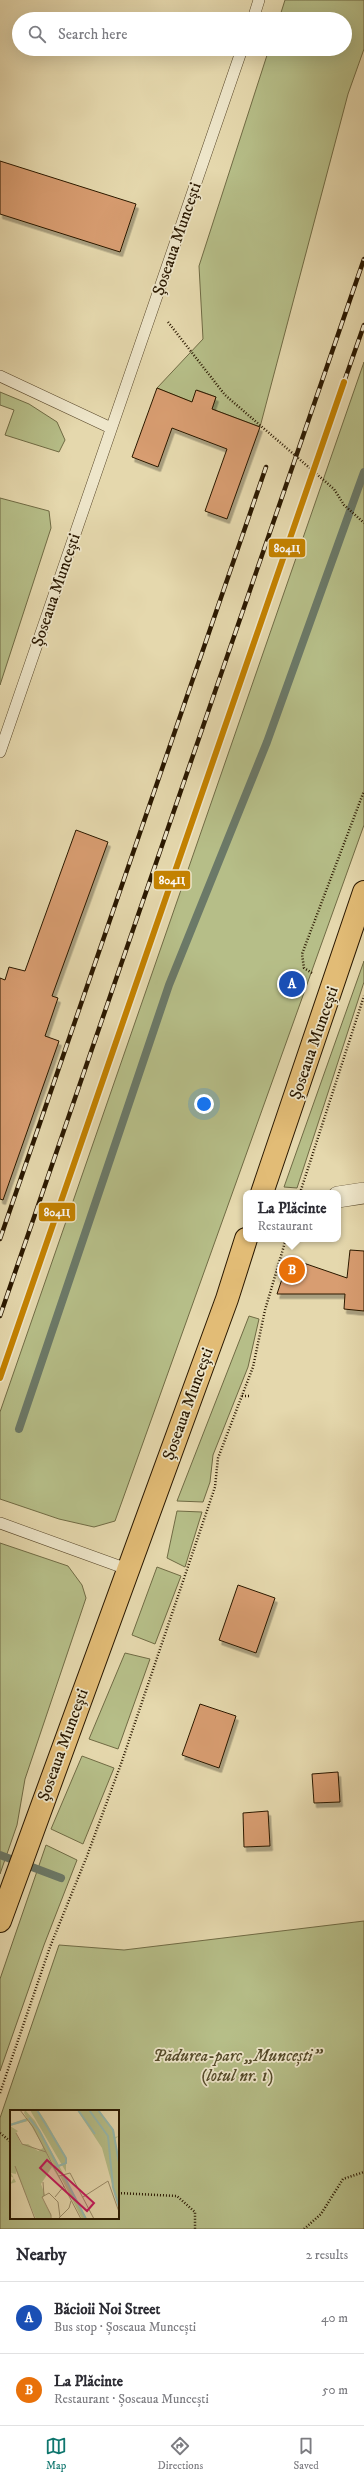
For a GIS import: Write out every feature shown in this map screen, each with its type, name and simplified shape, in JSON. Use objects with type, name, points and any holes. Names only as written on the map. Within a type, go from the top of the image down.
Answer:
[{"type":"main road","name":"Șoseaua Muncești","points":[[263,1190],[364,892]]},
{"type":"main road","name":"Șoseaua Muncești","points":[[0,1921],[12,1884],[226,1299],[245,1242]]},
{"type":"street","points":[[341,1197],[364,1193]]},
{"type":"lane","points":[[255,12],[259,0]]},
{"type":"lane","name":"Șoseaua Muncești","points":[[0,752],[240,56]]},
{"type":"lane","points":[[0,376],[111,428]]},
{"type":"lane","points":[[0,1523],[127,1569]]},
{"type":"path","points":[[154,305],[225,395],[334,489],[344,505],[364,523]]},
{"type":"path","points":[[317,977],[304,968],[302,954],[364,791]]},
{"type":"path","points":[[301,1190],[364,996]]},
{"type":"path","points":[[0,2094],[50,1947],[87,1856],[122,1761],[215,1487],[218,1458],[253,1367],[265,1310],[285,1242]]},
{"type":"path","points":[[242,1396],[249,1396]]},
{"type":"path","points":[[0,2134],[10,2141]]},
{"type":"path","points":[[304,2229],[320,2214],[344,2179],[364,2172]]},
{"type":"path","points":[[119,2193],[177,2196],[195,2212],[195,2229]]},
{"type":"green space","points":[[285,0],[364,0],[364,49],[348,94],[260,427],[212,409],[216,397],[197,390],[192,402],[157,388],[203,339],[199,266],[267,56],[352,56],[352,12],[281,12]]},
{"type":"green space","points":[[364,362],[364,825],[115,1521],[94,1527],[59,1519],[0,1499],[0,1412]]},
{"type":"green space","points":[[0,392],[29,404],[57,422],[65,440],[59,452],[5,435],[14,410],[0,405]]},
{"type":"green space","points":[[0,498],[49,511],[51,528],[0,685]]},
{"type":"green space","points":[[364,961],[364,982],[297,1188],[284,1187]]},
{"type":"green space","points":[[249,1316],[259,1319],[248,1367],[213,1455],[210,1482],[203,1502],[177,1501]]},
{"type":"green space","points":[[177,1511],[202,1512],[185,1567],[167,1558]]},
{"type":"green space","points":[[0,1543],[68,1566],[82,1585],[86,1598],[25,1779],[17,1825],[0,1874]]},
{"type":"green space","points":[[157,1567],[181,1576],[155,1644],[132,1635]]},
{"type":"green space","points":[[125,1653],[150,1659],[118,1749],[89,1739]]},
{"type":"green space","points":[[82,1756],[114,1768],[83,1844],[51,1829]]},
{"type":"green space","points":[[46,1845],[77,1860],[44,1945],[0,2071],[0,1979]]},
{"type":"green space","name":"Pădurea-parc „Muncești” (lotul nr. 1)","points":[[364,1921],[364,2229],[0,2229],[0,2118],[59,1945],[124,1950]]},
{"type":"building","points":[[0,161],[136,204],[120,252],[0,214]]},
{"type":"building","points":[[157,388],[192,402],[196,390],[216,397],[212,409],[260,427],[227,519],[205,511],[227,449],[172,428],[158,467],[132,457]]},
{"type":"building","points":[[76,830],[108,842],[52,996],[58,998],[45,1036],[59,1041],[3,1200],[0,1199],[0,978],[5,980],[9,967],[25,971]]},
{"type":"building","points":[[350,1250],[364,1251],[364,1311],[344,1309],[345,1294],[277,1294],[289,1258],[347,1278]]},
{"type":"building","points":[[238,1585],[275,1598],[256,1653],[219,1640]]},
{"type":"building","points":[[200,1704],[236,1716],[219,1768],[182,1755]]},
{"type":"building","points":[[338,1772],[340,1802],[314,1803],[312,1774]]},
{"type":"building","points":[[268,1811],[270,1846],[244,1847],[243,1813]]},
{"type":"waterway","points":[[19,1429],[169,985],[267,742],[364,472]]},
{"type":"waterway","points":[[0,1855],[61,1878]]},
{"type":"railway","points":[[0,1316],[364,259]]},
{"type":"railway","points":[[344,382],[364,325]]},
{"type":"railway","points":[[0,1239],[266,467]]},
{"type":"transit line","name":"804Ц","points":[[0,1378],[344,382]]},
{"type":"place","name":"Băcioii Noi Street","points":[[292,984]]},
{"type":"place","name":"La Plăcinte","points":[[292,1270]]}]
